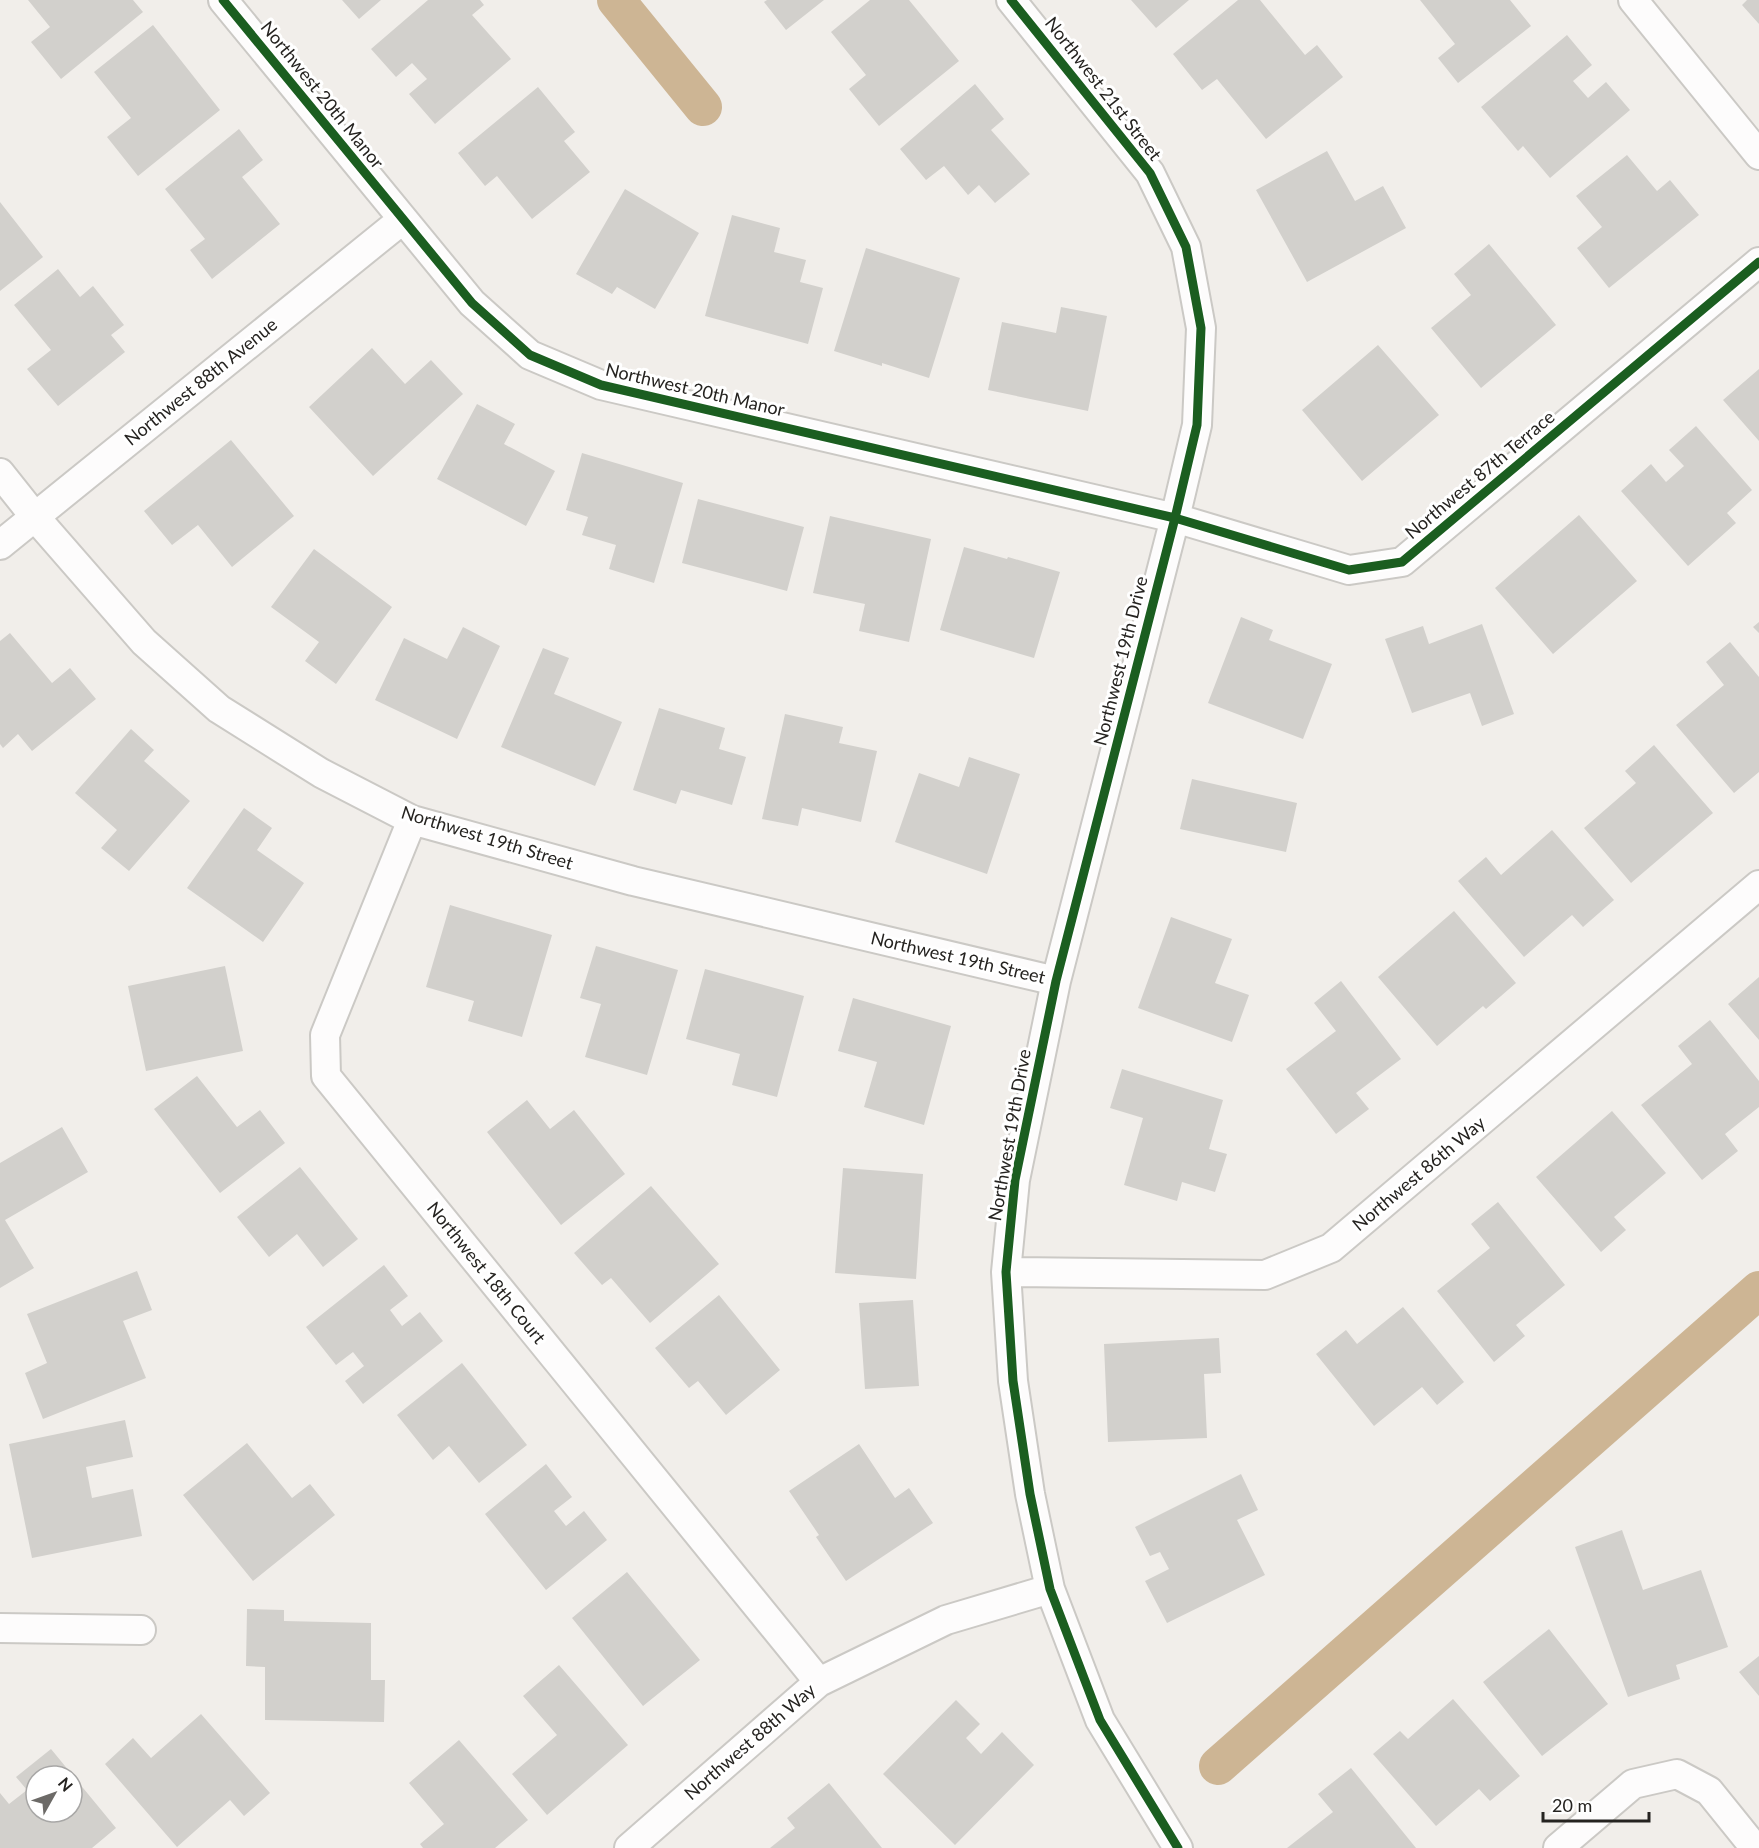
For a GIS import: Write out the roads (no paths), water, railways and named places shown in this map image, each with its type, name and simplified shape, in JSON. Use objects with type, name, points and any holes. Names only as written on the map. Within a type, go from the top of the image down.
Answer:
[{"type":"street","name":"Northwest 20th Manor","points":[[223,0],[472,303],[530,355],[601,386],[1174,518]]},
{"type":"street","name":"Northwest 21st Street","points":[[1011,0],[1150,173],[1186,248],[1201,328],[1197,424],[1174,518]]},
{"type":"street","points":[[1633,0],[1759,155]]},
{"type":"street","name":"Northwest 88th Avenue","points":[[0,545],[402,220]]},
{"type":"street","name":"Northwest 87th Terrace","points":[[1174,518],[1349,570],[1402,562],[1759,262]]},
{"type":"street","name":"Northwest 19th Street","points":[[0,473],[35,517],[144,642],[219,709],[321,773],[412,820],[633,880],[1056,981]]},
{"type":"street","name":"Northwest 19th Drive","points":[[1174,518],[1056,981],[1015,1180],[1006,1272],[1013,1381],[1030,1494],[1050,1589],[1100,1720],[1178,1848]]},
{"type":"street","name":"Northwest 18th Court","points":[[412,820],[325,1035],[326,1076],[819,1682]]},
{"type":"street","name":"Northwest 86th Way","points":[[1006,1272],[1264,1275],[1331,1248],[1759,885]]},
{"type":"street","name":"Northwest 88th Way","points":[[629,1848],[819,1682],[946,1620],[1050,1589]]},
{"type":"street","points":[[0,1628],[141,1630]]},
{"type":"street","points":[[1558,1848],[1633,1784],[1677,1774],[1709,1791],[1755,1848]]},
{"type":"waterway","points":[[616,0],[703,107]]},
{"type":"waterway","points":[[1218,1766],[1759,1290]]}]
